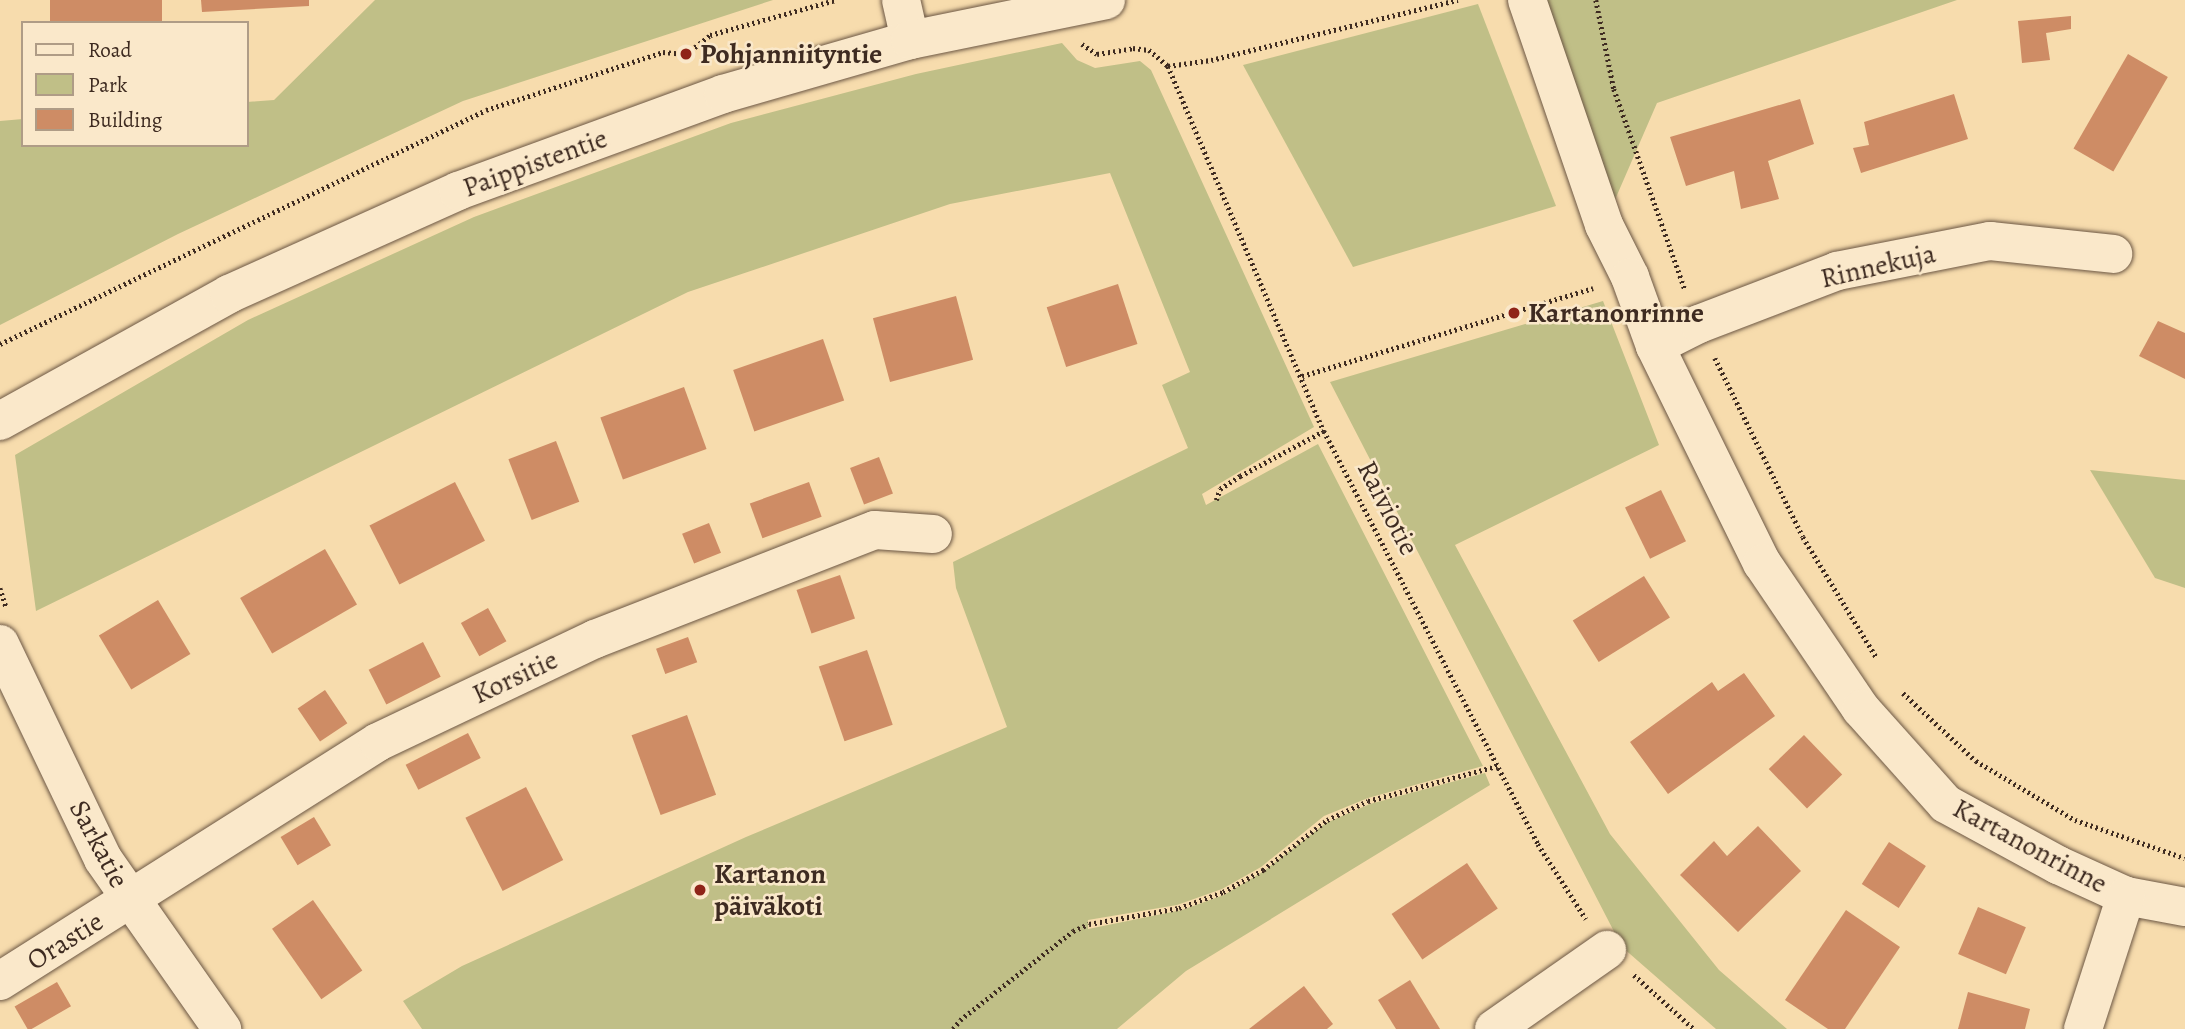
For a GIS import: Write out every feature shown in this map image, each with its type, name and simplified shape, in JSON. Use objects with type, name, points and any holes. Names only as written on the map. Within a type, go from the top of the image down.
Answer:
[{"type":"street","points":[[901,0],[910,40]]},
{"type":"street","name":"Kartanonrinne","points":[[1527,0],[1604,225],[1630,277],[1655,346],[1762,564],[1861,709],[1946,804],[2058,865],[2126,896],[2185,907]]},
{"type":"street","name":"Paippistentie","points":[[0,421],[229,294],[458,191],[723,94],[910,40],[1089,4]]},
{"type":"street","name":"Rinnekuja","points":[[1655,346],[1699,324],[1837,271],[1990,241],[2113,254]]},
{"type":"street","name":"Korsitie","points":[[129,901],[378,742],[595,639],[875,530],[933,534]]},
{"type":"street","name":"Sarkatie","points":[[0,644],[103,859],[129,901],[222,1029]]},
{"type":"street","points":[[2083,1029],[2126,896]]},
{"type":"street","name":"Orastie","points":[[0,981],[129,901]]},
{"type":"street","points":[[1494,1029],[1607,950]]},
{"type":"path","points":[[0,344],[486,110],[663,52],[687,54],[710,35],[835,0]]},
{"type":"path","points":[[1089,4],[1083,47],[1097,54],[1133,48],[1149,50],[1168,66],[1210,60],[1458,0]]},
{"type":"path","points":[[1597,0],[1614,89],[1674,264],[1699,324],[1803,537],[1879,661]]},
{"type":"path","name":"Raiviotie","points":[[1168,66],[1325,431],[1538,844],[1607,950],[1694,1029]]},
{"type":"path","points":[[1302,376],[1630,277]]},
{"type":"path","points":[[1216,500],[1220,489],[1230,482],[1325,431]]},
{"type":"path","points":[[1893,684],[1976,761],[2053,807],[2075,820],[2185,858]]},
{"type":"path","points":[[953,1029],[960,1020],[1073,931],[1089,925],[1179,908],[1223,892],[1263,870],[1326,820],[1368,801],[1497,766]]},
{"type":"green space","points":[[375,0],[773,0],[463,101],[178,234],[0,325],[0,121],[21,119],[21,147],[248,147],[248,102],[274,100]]},
{"type":"green space","points":[[1530,0],[1957,0],[1657,103],[1604,225]]},
{"type":"green space","points":[[1478,4],[1556,206],[1353,267],[1243,65]]},
{"type":"green space","points":[[1062,43],[1077,60],[1095,68],[1140,61],[1151,70],[1314,427],[1202,494],[1206,505],[1318,444],[1483,766],[1368,798],[1324,816],[1261,867],[1222,889],[1177,905],[1088,920],[1088,929],[1182,910],[1224,895],[1264,871],[1326,823],[1370,804],[1485,773],[1490,785],[1186,971],[1117,1029],[422,1029],[403,1001],[462,966],[746,837],[1007,727],[956,588],[953,562],[1188,448],[1162,385],[1190,372],[1110,173],[950,204],[688,292],[36,611],[15,455],[248,320],[474,217],[731,123],[916,74]]},
{"type":"green space","points":[[1603,301],[1659,445],[1455,545],[1610,834],[1719,970],[1787,1029],[1716,1029],[1622,947],[1330,382]]},
{"type":"green space","points":[[2090,470],[2185,480],[2185,588],[2155,578]]},
{"type":"building","points":[[50,0],[162,0],[162,21],[50,21]]},
{"type":"building","points":[[201,0],[309,0],[309,6],[202,12]]},
{"type":"building","points":[[2071,16],[2071,29],[2046,33],[2050,60],[2022,63],[2018,21]]},
{"type":"building","points":[[2128,54],[2168,77],[2113,171],[2074,148]]},
{"type":"building","points":[[1954,94],[1968,139],[1861,173],[1853,148],[1869,145],[1864,122]]},
{"type":"building","points":[[1800,99],[1814,144],[1768,161],[1779,199],[1741,209],[1734,171],[1686,186],[1670,137]]},
{"type":"building","points":[[1118,284],[1137,344],[1066,367],[1047,307]]},
{"type":"building","points":[[956,296],[973,360],[890,382],[873,318]]},
{"type":"building","points":[[2158,321],[2185,333],[2185,379],[2139,356]]},
{"type":"building","points":[[823,339],[844,400],[754,431],[733,370]]},
{"type":"building","points":[[684,387],[707,449],[623,479],[600,417]]},
{"type":"building","points":[[556,441],[579,502],[532,520],[508,459]]},
{"type":"building","points":[[879,457],[893,493],[864,505],[850,468]]},
{"type":"building","points":[[455,482],[485,541],[399,584],[369,526]]},
{"type":"building","points":[[809,482],[822,517],[762,538],[750,504]]},
{"type":"building","points":[[1661,490],[1686,541],[1650,559],[1625,508]]},
{"type":"building","points":[[709,523],[721,553],[694,564],[682,534]]},
{"type":"building","points":[[325,549],[357,604],[272,653],[240,598]]},
{"type":"building","points":[[840,575],[855,618],[811,633],[797,590]]},
{"type":"building","points":[[1644,576],[1670,618],[1599,662],[1573,621]]},
{"type":"building","points":[[158,600],[190,654],[131,690],[99,636]]},
{"type":"building","points":[[488,608],[506,641],[479,656],[461,623]]},
{"type":"building","points":[[688,637],[697,662],[665,674],[656,649]]},
{"type":"building","points":[[423,642],[441,677],[386,704],[369,670]]},
{"type":"building","points":[[867,650],[893,725],[844,741],[819,667]]},
{"type":"building","points":[[1744,673],[1775,716],[1668,794],[1630,742],[1712,682],[1718,691]]},
{"type":"building","points":[[325,690],[347,723],[320,742],[298,708]]},
{"type":"building","points":[[687,715],[716,795],[661,815],[632,735]]},
{"type":"building","points":[[468,733],[481,758],[418,790],[406,765]]},
{"type":"building","points":[[1804,735],[1842,775],[1807,809],[1769,769]]},
{"type":"building","points":[[526,787],[563,860],[503,891],[465,818]]},
{"type":"building","points":[[314,817],[331,845],[298,865],[281,837]]},
{"type":"building","points":[[1758,826],[1801,871],[1738,932],[1680,875],[1714,841],[1727,856]]},
{"type":"building","points":[[1889,842],[1926,866],[1899,908],[1862,884]]},
{"type":"building","points":[[1467,863],[1498,909],[1422,959],[1392,914]]},
{"type":"building","points":[[313,900],[362,970],[321,999],[272,929]]},
{"type":"building","points":[[1978,907],[2026,927],[2006,974],[1958,954]]},
{"type":"building","points":[[1846,910],[1900,947],[1845,1029],[1828,1029],[1785,1000]]},
{"type":"building","points":[[1410,980],[1440,1029],[1396,1029],[1378,1000]]},
{"type":"building","points":[[57,982],[71,1006],[32,1029],[28,1029],[15,1006]]},
{"type":"building","points":[[1304,986],[1333,1024],[1327,1029],[1249,1029]]},
{"type":"building","points":[[1968,992],[2030,1009],[2025,1029],[1958,1029]]},
{"type":"place","name":"Pohjanniityntie","points":[[686,54]]},
{"type":"place","name":"Kartanonrinne","points":[[1514,313]]},
{"type":"place","name":"Kartanon päiväkoti","points":[[700,890]]}]
